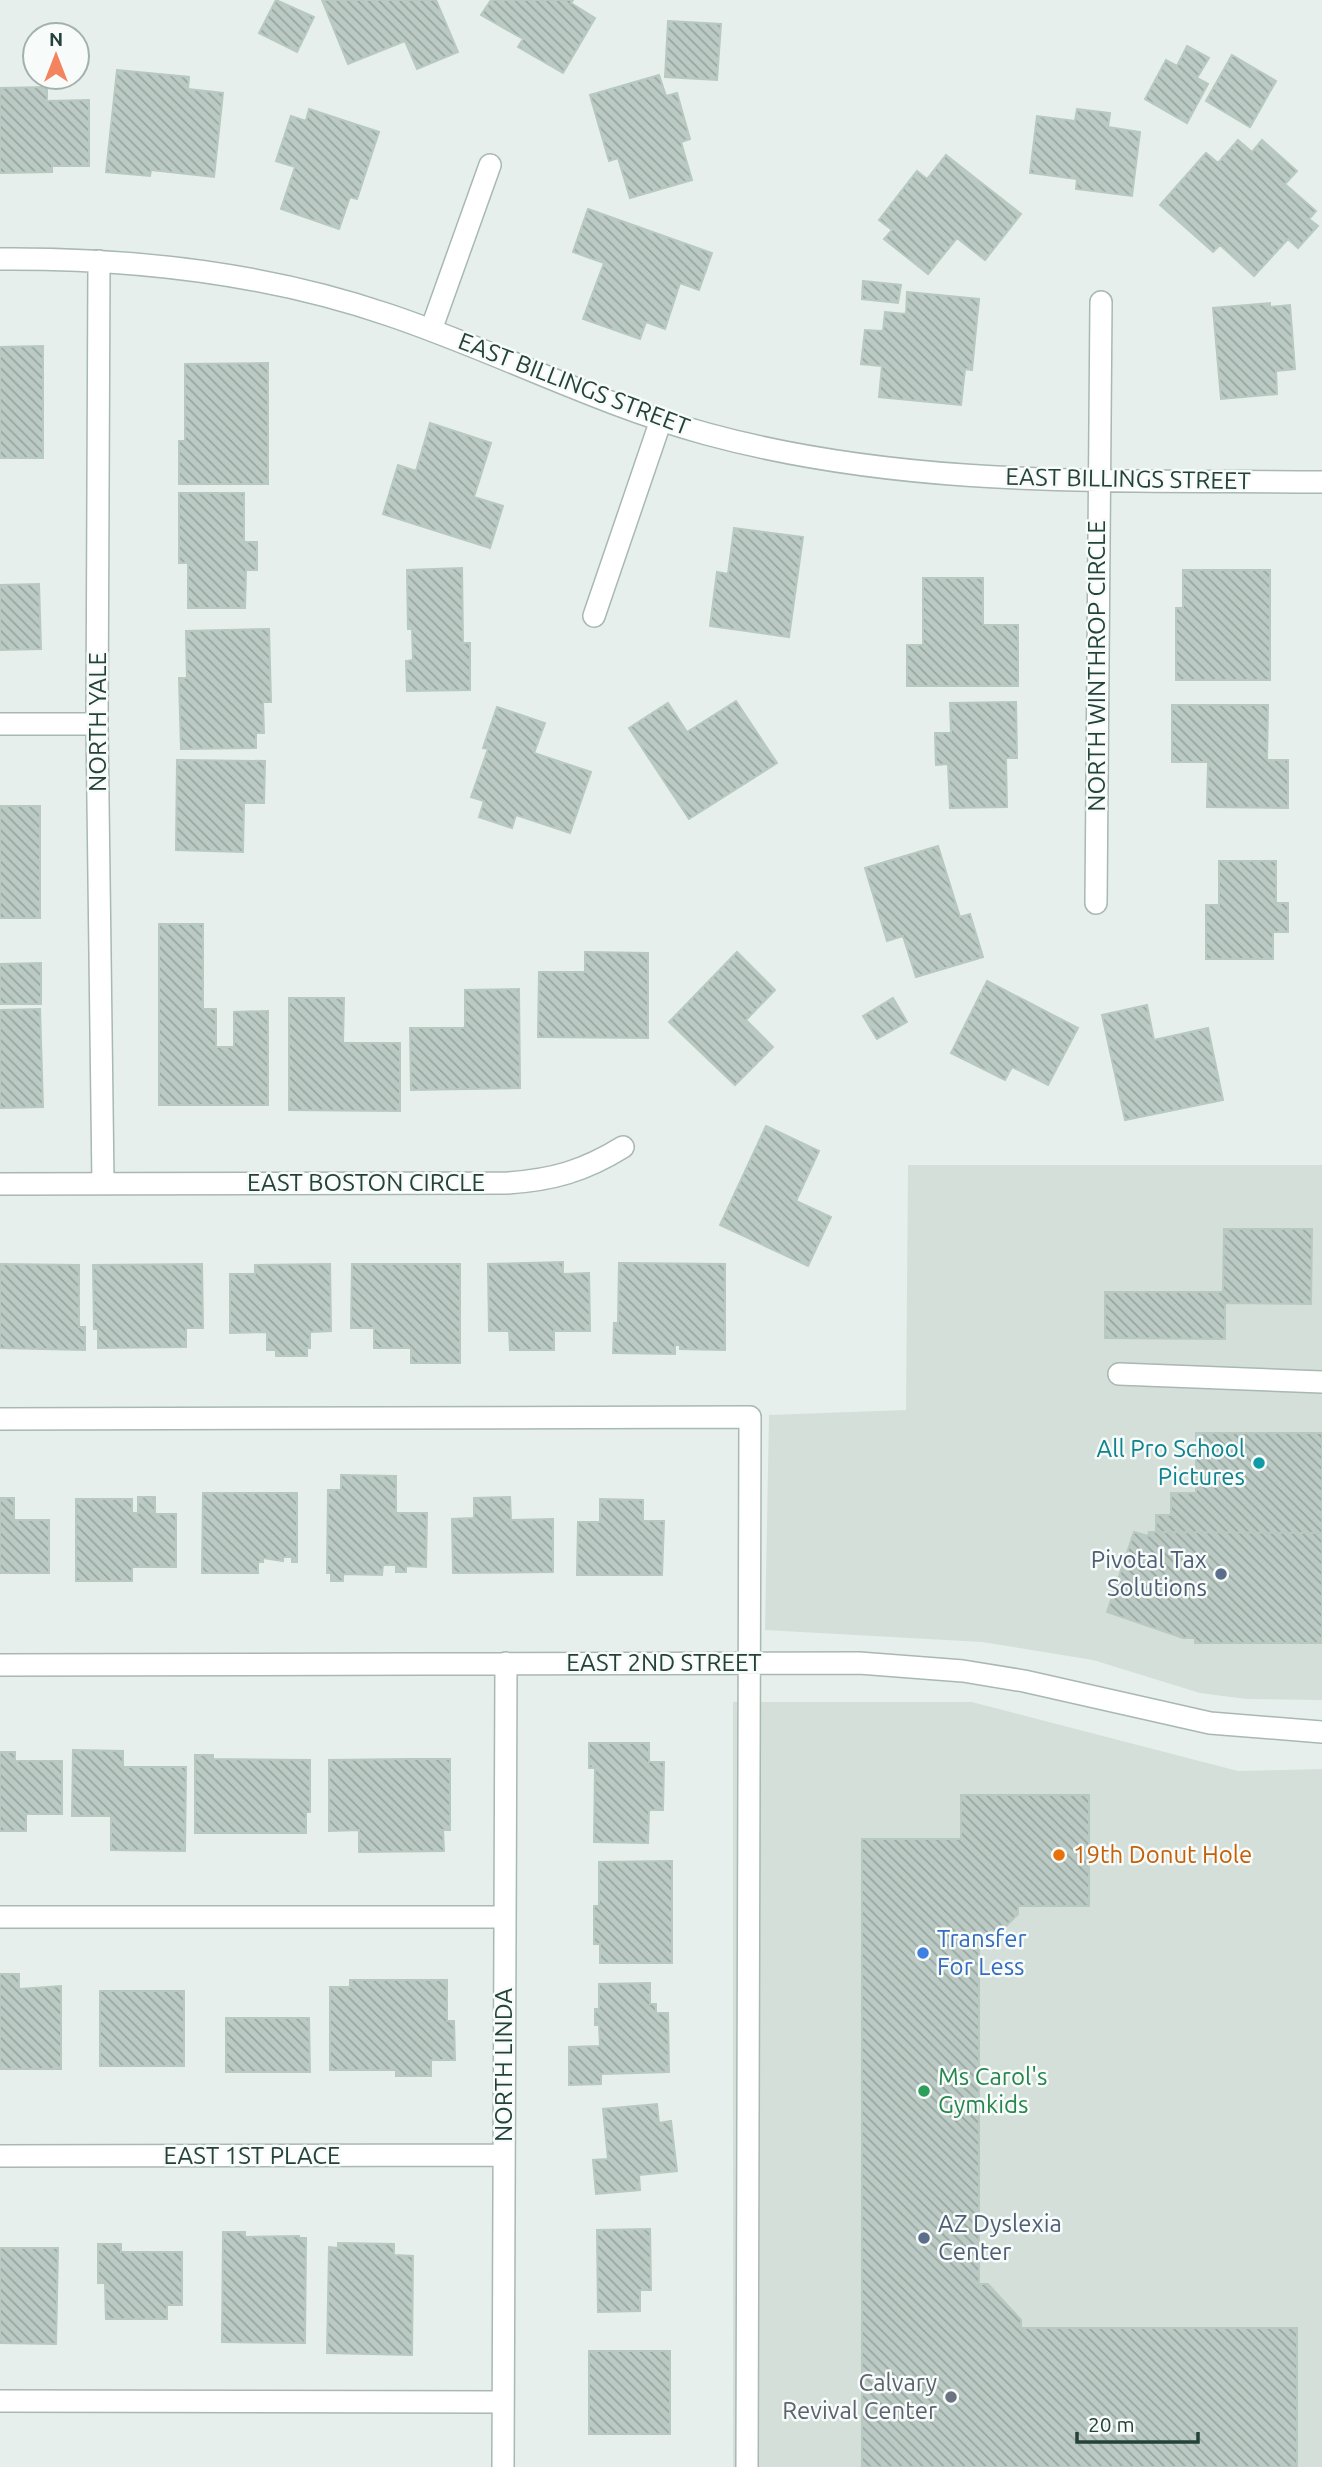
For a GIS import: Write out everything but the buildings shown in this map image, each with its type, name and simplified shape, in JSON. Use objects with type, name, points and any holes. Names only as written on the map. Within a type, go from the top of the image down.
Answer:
[{"type":"street","points":[[431,330],[491,165]]},
{"type":"street","name":"EAST BILLINGS STREET","points":[[0,259],[151,264],[249,278],[342,301],[431,330],[613,404],[661,420],[719,437],[833,462],[968,477],[1322,482]]},
{"type":"street","name":"NORTH YALE","points":[[99,261],[97,724],[103,1184]]},
{"type":"street","name":"NORTH WINTHROP CIRCLE","points":[[1096,903],[1101,302]]},
{"type":"street","points":[[594,616],[661,420]]},
{"type":"street","points":[[0,724],[97,724]]},
{"type":"street","name":"EAST BOSTON CIRCLE","points":[[0,1184],[537,1181],[568,1174],[596,1163],[623,1147]]},
{"type":"street","points":[[1119,1374],[1322,1382]]},
{"type":"street","points":[[0,1419],[750,1417],[747,2467]]},
{"type":"street","name":"NORTH LINDA","points":[[503,2467],[506,1662]]},
{"type":"street","name":"EAST 2ND STREET","points":[[0,1665],[859,1663],[963,1671],[1024,1681],[1210,1723],[1322,1732]]},
{"type":"street","points":[[0,1917],[505,1917]]},
{"type":"street","name":"EAST 1ST PLACE","points":[[0,2156],[503,2155]]},
{"type":"street","points":[[0,2401],[503,2402]]},
{"type":"shaded area","points":[[908,1165],[1322,1165],[1322,1700],[1246,1699],[1200,1693],[1093,1660],[982,1642],[765,1630],[769,1415],[906,1410]]},
{"type":"shaded area","points":[[733,1702],[972,1702],[1238,1771],[1322,1769],[1322,2467],[733,2467]]},
{"type":"place","name":"All Pro School Pictures","points":[[1259,1463]]},
{"type":"place","name":"Pivotal Tax Solutions","points":[[1221,1574]]},
{"type":"place","name":"19th Donut Hole","points":[[1059,1855]]},
{"type":"place","name":"Transfer For Less","points":[[923,1953]]},
{"type":"place","name":"Ms Carol's Gymkids","points":[[924,2091]]},
{"type":"place","name":"AZ Dyslexia Center","points":[[924,2238]]},
{"type":"place","name":"Calvary Revival Center","points":[[951,2397]]}]
